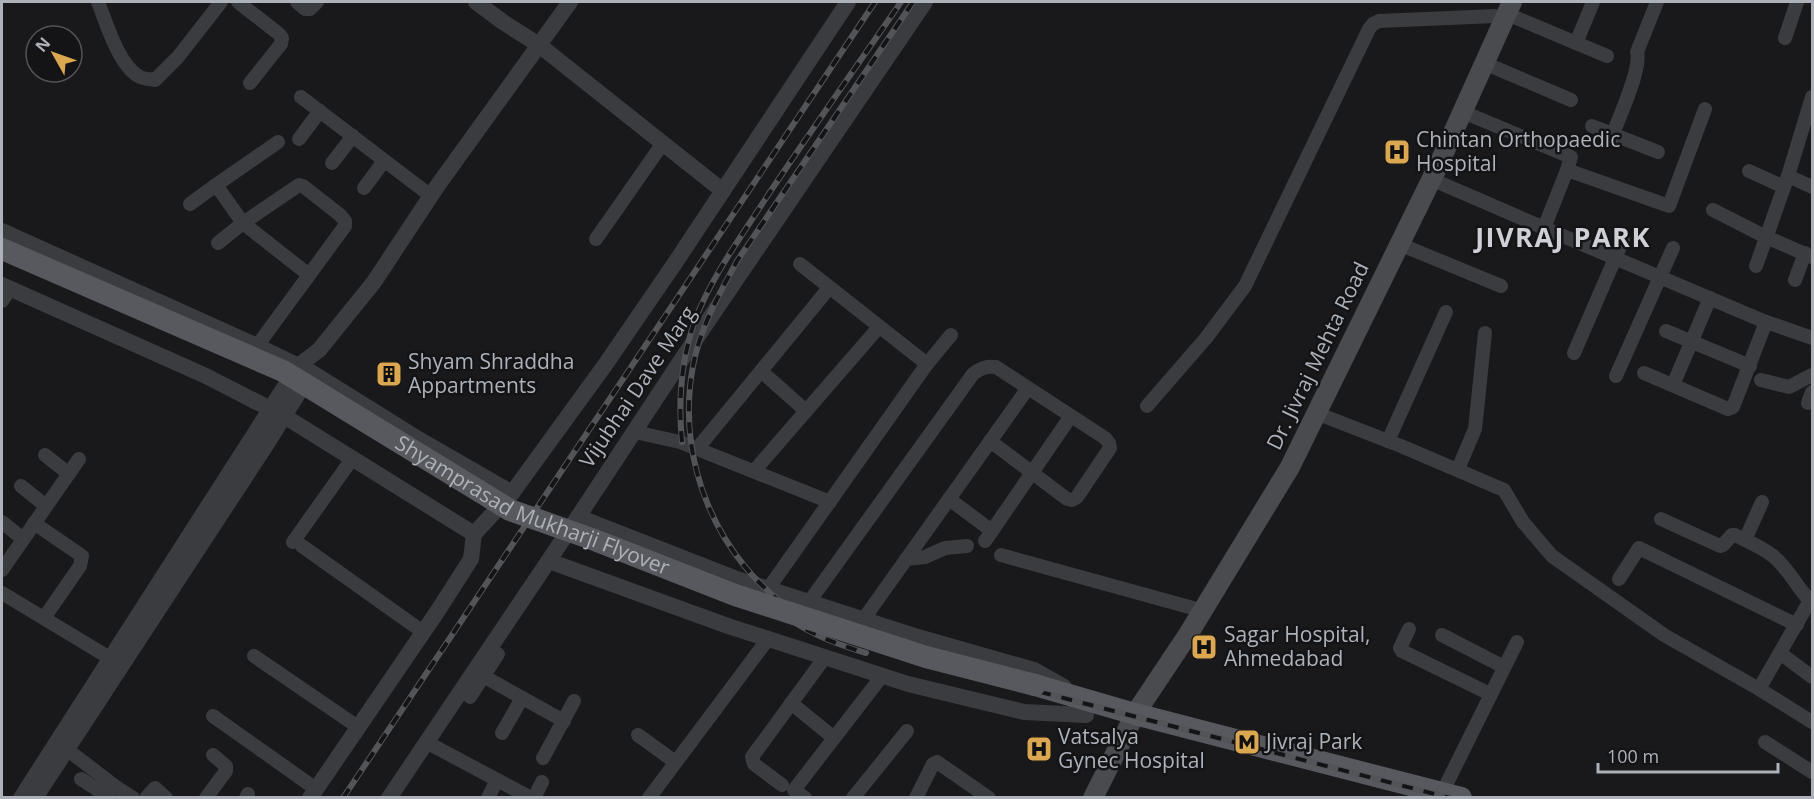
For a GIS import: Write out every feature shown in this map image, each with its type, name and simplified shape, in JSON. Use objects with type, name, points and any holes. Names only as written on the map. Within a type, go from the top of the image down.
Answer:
[{"type":"main road","name":"Dr. Jivraj Mehta Road","points":[[1128,720],[1189,633],[1290,466],[1463,112],[1504,8]]},
{"type":"main road","points":[[1085,798],[1193,608],[1281,467],[1504,8]]},
{"type":"main road","name":"Shyamprasad Mukharji Flyover","points":[[2,249],[283,371],[510,510],[592,539],[735,595],[1033,692],[1128,720]]},
{"type":"main road","name":"Shyamprasad Mukharji Flyover","points":[[2,265],[276,384],[504,524],[587,552],[730,608],[921,671],[1033,692]]},
{"type":"main road","points":[[1128,720],[1452,795]]},
{"type":"main road","points":[[1094,798],[1128,720]]},
{"type":"main road","points":[[1128,720],[1397,798]]},
{"type":"street","points":[[98,2],[110,33],[127,66],[140,77],[155,80],[178,57],[221,2]]},
{"type":"street","points":[[238,2],[282,38],[281,44],[250,83]]},
{"type":"street","points":[[297,2],[305,9],[310,9],[317,2]]},
{"type":"street","points":[[477,2],[539,45],[723,191]]},
{"type":"street","points":[[21,798],[61,745],[304,369],[374,282],[431,196],[570,2]]},
{"type":"street","points":[[213,716],[313,793],[471,559],[474,534],[512,494],[605,365],[848,2]]},
{"type":"street","name":"Vijubhai Dave Marg","points":[[389,798],[426,742],[479,674],[578,517],[925,2]]},
{"type":"street","points":[[1576,43],[1593,2]]},
{"type":"street","points":[[1613,134],[1633,78],[1638,58],[1636,52],[1657,2]]},
{"type":"street","points":[[1785,38],[1797,2]]},
{"type":"street","points":[[1147,406],[1206,338],[1245,286],[1373,24],[1379,21],[1504,8],[1607,56]]},
{"type":"street","points":[[1484,63],[1571,100]]},
{"type":"street","points":[[301,97],[431,196]]},
{"type":"street","points":[[1756,266],[1786,182],[1812,97]]},
{"type":"street","points":[[1567,170],[1669,206],[1705,109]]},
{"type":"street","points":[[299,139],[320,111]]},
{"type":"street","points":[[1463,112],[1571,157],[1544,228]]},
{"type":"street","points":[[1592,126],[1658,152]]},
{"type":"street","points":[[332,163],[352,136]]},
{"type":"street","points":[[190,204],[278,142]]},
{"type":"street","points":[[596,239],[663,143]]},
{"type":"street","points":[[364,188],[384,161]]},
{"type":"street","points":[[1749,171],[1812,187]]},
{"type":"street","points":[[1431,179],[1660,278],[1766,322],[1812,338]]},
{"type":"street","points":[[216,185],[243,223],[309,275]]},
{"type":"street","points":[[218,243],[299,185],[345,220],[345,226],[257,346]]},
{"type":"street","points":[[1713,210],[1766,237],[1809,255],[1795,280]]},
{"type":"street","points":[[2,231],[304,369],[512,494]]},
{"type":"street","points":[[1574,353],[1623,240]]},
{"type":"street","points":[[1400,244],[1501,286]]},
{"type":"street","points":[[1616,376],[1673,248]]},
{"type":"street","points":[[800,264],[927,364]]},
{"type":"street","points":[[697,449],[829,288]]},
{"type":"street","points":[[4,291],[206,376],[277,413],[474,534]]},
{"type":"street","points":[[1673,385],[1710,298]]},
{"type":"street","points":[[1388,441],[1446,312]]},
{"type":"street","points":[[1644,373],[1728,409],[1733,407],[1766,322]]},
{"type":"street","points":[[754,471],[879,327]]},
{"type":"street","points":[[1666,331],[1750,366]]},
{"type":"street","points":[[1458,469],[1475,429],[1485,333]]},
{"type":"street","points":[[768,589],[927,364],[951,335]]},
{"type":"street","points":[[810,603],[973,374],[980,368],[996,367],[1105,438],[1110,448],[1077,497],[1072,500],[1067,499],[990,441]]},
{"type":"street","points":[[761,371],[807,411]]},
{"type":"street","points":[[1761,380],[1789,387],[1812,375]]},
{"type":"street","points":[[863,620],[1028,388]]},
{"type":"street","points":[[1316,413],[1458,469],[1504,490],[1523,522],[1552,556],[1664,635],[1759,688],[1812,722]]},
{"type":"street","points":[[949,499],[989,536],[1071,416]]},
{"type":"street","points":[[635,432],[680,442],[830,502]]},
{"type":"street","points":[[45,455],[69,474]]},
{"type":"street","points":[[2,570],[79,459]]},
{"type":"street","points":[[352,459],[298,544],[423,632]]},
{"type":"street","points":[[21,486],[46,506]]},
{"type":"street","points":[[1745,540],[1762,502]]},
{"type":"street","points":[[578,517],[734,578],[918,637],[1034,670],[1087,708]]},
{"type":"street","points":[[1661,519],[1720,546],[1732,535],[1773,555],[1810,605],[1759,688]]},
{"type":"street","points":[[2,522],[23,539]]},
{"type":"street","points":[[34,523],[82,556],[80,566],[44,618]]},
{"type":"street","points":[[906,559],[926,557],[945,548],[968,546]]},
{"type":"street","points":[[1619,579],[1639,548],[1797,625]]},
{"type":"street","points":[[1001,555],[1193,608]]},
{"type":"street","points":[[549,561],[768,639],[908,684],[1024,712],[1087,708]]},
{"type":"street","points":[[2,593],[116,661]]},
{"type":"street","points":[[1409,629],[1400,648],[1402,651],[1491,694]]},
{"type":"street","points":[[1442,635],[1504,667]]},
{"type":"street","points":[[649,798],[768,639]]},
{"type":"street","points":[[1452,795],[1491,694],[1517,642]]},
{"type":"street","points":[[1780,653],[1812,677]]},
{"type":"street","points":[[470,697],[479,674],[498,654]]},
{"type":"street","points":[[254,656],[358,727]]},
{"type":"street","points":[[782,785],[754,764],[752,757],[825,657]]},
{"type":"street","points":[[479,674],[564,721]]},
{"type":"street","points":[[805,798],[794,790],[882,676]]},
{"type":"street","points":[[502,733],[522,698]]},
{"type":"street","points":[[543,758],[574,701]]},
{"type":"street","points":[[791,703],[834,738]]},
{"type":"street","points":[[853,798],[908,731]]},
{"type":"street","points":[[638,735],[675,762]]},
{"type":"street","points":[[426,742],[533,798],[542,782]]},
{"type":"street","points":[[1766,742],[1812,772]]},
{"type":"street","points":[[61,745],[111,794]]},
{"type":"street","points":[[35,798],[61,745]]},
{"type":"street","points":[[206,798],[226,771],[226,766],[213,755]]},
{"type":"street","points":[[917,795],[933,764],[937,762],[989,798]]},
{"type":"street","points":[[81,779],[111,794],[133,798]]},
{"type":"street","points":[[488,798],[497,780]]},
{"type":"street","points":[[146,798],[153,788],[166,798]]},
{"type":"railway","points":[[343,798],[875,2]]},
{"type":"railway","points":[[682,442],[680,411],[686,350],[702,304],[727,257],[901,2]]},
{"type":"railway","points":[[913,2],[737,261],[700,338],[693,366],[689,402],[690,438],[697,473],[708,506],[725,538],[745,567],[770,593],[799,615],[853,640],[909,658],[1450,798]]},
{"type":"railway","points":[[770,604],[792,621],[815,634],[866,653]]},
{"type":"place","name":"Chintan Orthopaedic Hospital","points":[[1397,152]]},
{"type":"place","name":"Shyam Shraddha Appartments","points":[[389,374]]},
{"type":"place","name":"Sagar Hospital, Ahmedabad","points":[[1204,647]]},
{"type":"place","name":"Jivraj Park","points":[[1247,742]]},
{"type":"place","name":"Vatsalya Gynec Hospital","points":[[1039,749]]},
{"type":"district","name":"JIVRAJ PARK","points":[[1563,238]]}]
